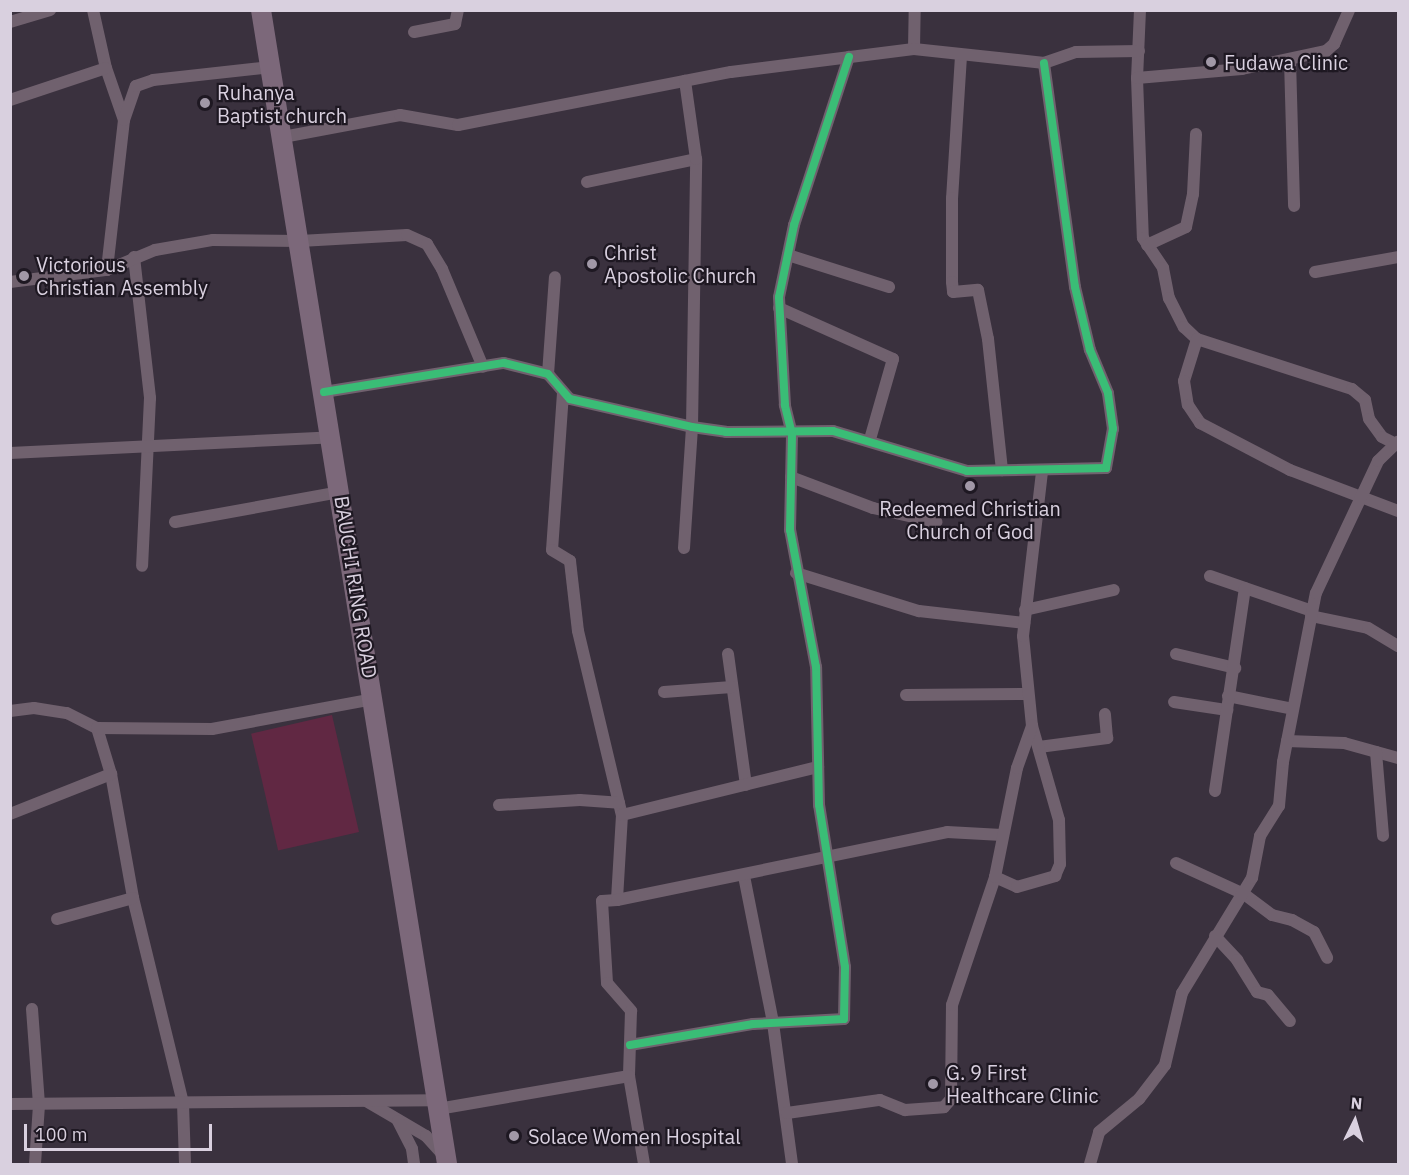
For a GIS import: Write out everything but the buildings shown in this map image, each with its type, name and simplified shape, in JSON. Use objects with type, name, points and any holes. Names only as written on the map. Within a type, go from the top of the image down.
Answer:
[{"type":"main road","name":"BAUCHI RING ROAD","points":[[261,10],[333,437],[447,1161]]},
{"type":"street","points":[[10,22],[50,10]]},
{"type":"street","points":[[93,10],[106,68],[124,120]]},
{"type":"street","points":[[414,32],[455,24],[458,10]]},
{"type":"street","points":[[914,49],[915,10]]},
{"type":"street","points":[[1090,1164],[1099,1132],[1139,1099],[1165,1065],[1182,993],[1215,936],[1245,894],[1252,878],[1260,836],[1279,806],[1287,741],[1316,593],[1364,496],[1378,461],[1398,444],[1382,437],[1369,419],[1365,400],[1352,389],[1197,339],[1184,327],[1169,298],[1163,268],[1143,238],[1137,78],[1140,10]]},
{"type":"street","points":[[1137,78],[1165,79],[1290,60],[1326,51],[1334,44],[1349,10]]},
{"type":"street","points":[[283,137],[400,115],[458,125],[685,81],[808,60],[914,49],[961,57],[1044,63],[1076,52],[1138,51]]},
{"type":"street","points":[[630,1045],[774,1023],[844,1019],[845,967],[829,854],[819,805],[816,667],[796,573],[790,530],[792,434],[785,405],[779,308],[794,225],[849,57]]},
{"type":"street","points":[[961,57],[952,198],[952,282],[953,292],[978,290],[988,339],[1002,470]]},
{"type":"street","points":[[1290,60],[1294,206]]},
{"type":"street","points":[[324,392],[504,363],[548,374],[562,393],[595,406],[692,427],[726,432],[792,434],[818,429],[870,439],[967,471],[1042,472],[1106,468],[1113,429],[1108,393],[1090,350],[1075,287],[1044,63]]},
{"type":"street","points":[[107,270],[124,120],[136,86],[153,80],[271,67]]},
{"type":"street","points":[[10,100],[106,68]]},
{"type":"street","points":[[684,548],[692,427],[696,159],[685,81]]},
{"type":"street","points":[[1148,245],[1186,227],[1194,194],[1196,134]]},
{"type":"street","points":[[587,182],[696,159]]},
{"type":"street","points":[[10,282],[107,270],[134,257],[213,240],[300,241],[406,235],[426,244],[442,269],[483,367]]},
{"type":"street","points":[[788,255],[889,287]]},
{"type":"street","points":[[134,257],[150,398],[145,444],[142,566]]},
{"type":"street","points":[[1314,272],[1398,257]]},
{"type":"street","points":[[548,374],[555,277]]},
{"type":"street","points":[[779,308],[893,359],[870,439]]},
{"type":"street","points":[[1197,339],[1184,381],[1188,405],[1200,423],[1290,470],[1364,496],[1398,511]]},
{"type":"street","points":[[562,393],[552,550],[570,561],[578,632],[620,809],[617,900]]},
{"type":"street","points":[[10,453],[145,444],[333,437]]},
{"type":"street","points":[[995,876],[1017,887],[1055,876],[1060,864],[1059,820],[1032,726],[1024,617],[1042,472]]},
{"type":"street","points":[[791,477],[873,507],[936,522]]},
{"type":"street","points":[[175,522],[340,492]]},
{"type":"street","points":[[796,573],[919,611],[1024,617],[1114,590]]},
{"type":"street","points":[[1210,576],[1312,614],[1368,628],[1398,646]]},
{"type":"street","points":[[1215,791],[1228,696],[1235,668],[1245,588]]},
{"type":"street","points":[[728,654],[746,785]]},
{"type":"street","points":[[1176,654],[1235,668]]},
{"type":"street","points":[[664,692],[732,687]]},
{"type":"street","points":[[906,694],[1028,694]]},
{"type":"street","points":[[1228,696],[1293,709]]},
{"type":"street","points":[[10,711],[34,708],[67,713],[97,728],[212,729],[374,699]]},
{"type":"street","points":[[1174,702],[1227,710]]},
{"type":"street","points":[[1039,747],[1107,738],[1105,714]]},
{"type":"street","points":[[787,1113],[880,1100],[905,1110],[944,1107],[951,1099],[952,1005],[995,876],[1017,768],[1032,726]]},
{"type":"street","points":[[97,728],[111,774],[133,898],[183,1103],[185,1164]]},
{"type":"street","points":[[1287,741],[1344,743],[1398,758]]},
{"type":"street","points":[[1376,752],[1383,836]]},
{"type":"street","points":[[499,805],[580,800],[620,809],[746,785],[818,767]]},
{"type":"street","points":[[10,814],[111,774]]},
{"type":"street","points":[[644,1164],[629,1076],[631,1011],[607,983],[602,901],[744,876],[829,854],[947,832],[1002,835]]},
{"type":"street","points":[[1176,863],[1245,894],[1272,915],[1292,920],[1314,932],[1327,958]]},
{"type":"street","points":[[744,876],[774,1023],[792,1164]]},
{"type":"street","points":[[57,919],[133,898]]},
{"type":"street","points":[[1215,936],[1237,960],[1257,992],[1268,994],[1290,1021]]},
{"type":"street","points":[[32,1009],[39,1105],[35,1164]]},
{"type":"street","points":[[10,1104],[367,1101],[437,1104],[629,1076]]},
{"type":"street","points":[[367,1101],[426,1136],[447,1161]]},
{"type":"street","points":[[397,1120],[412,1149],[414,1164]]},
{"type":"shaded area","points":[[332,715],[359,832],[278,851],[251,734]]},
{"type":"cycle path","points":[[630,1045],[753,1024],[844,1019],[845,967],[819,805],[816,667],[790,530],[792,434],[785,405],[779,297],[794,225],[849,57]]},
{"type":"cycle path","points":[[324,392],[504,363],[548,374],[570,399],[692,427],[726,432],[833,431],[967,471],[1106,468],[1113,429],[1108,393],[1090,350],[1075,287],[1044,63]]},
{"type":"place","name":"Fudawa Clinic","points":[[1211,62]]},
{"type":"place","name":"Ruhanya Baptist church","points":[[205,103]]},
{"type":"place","name":"Christ Apostolic Church","points":[[592,264]]},
{"type":"place","name":"Victorious Christian Assembly","points":[[24,276]]},
{"type":"place","name":"Redeemed Christian Church of God","points":[[970,486]]},
{"type":"place","name":"G. 9 First Healthcare Clinic","points":[[933,1084]]},
{"type":"place","name":"Solace Women Hospital","points":[[514,1136]]}]
